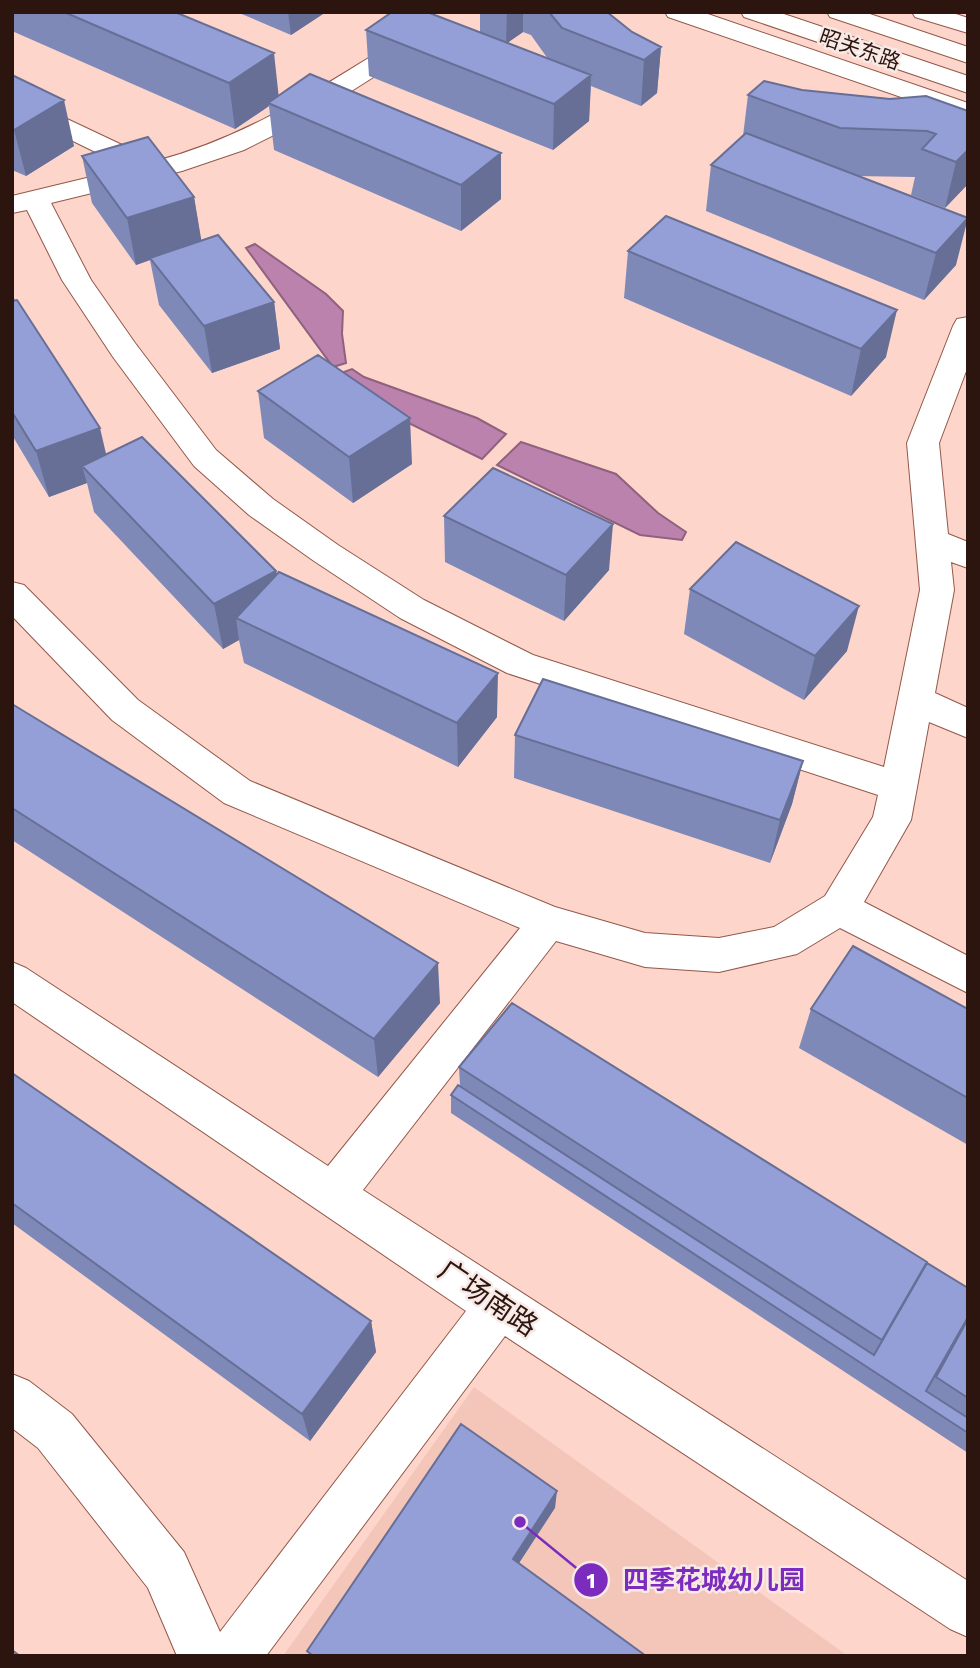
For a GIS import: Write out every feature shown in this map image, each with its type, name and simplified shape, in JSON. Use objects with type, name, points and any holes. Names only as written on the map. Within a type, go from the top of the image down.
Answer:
[{"type":"street","points":[[677,12],[968,112]]},
{"type":"street","name":"昭关东路","points":[[753,12],[968,85]]},
{"type":"street","name":"昭关东路","points":[[839,12],[968,55]]},
{"type":"street","points":[[924,12],[968,26]]},
{"type":"street","points":[[414,41],[265,130],[230,145],[24,202],[162,404],[205,458],[261,507],[326,554],[412,609],[520,664],[899,787]]},
{"type":"street","points":[[284,93],[309,105]]},
{"type":"street","points":[[12,101],[150,169]]},
{"type":"street","points":[[12,594],[125,710],[237,792],[548,922],[645,950],[719,955],[783,942],[839,908],[892,820],[937,590],[923,443],[952,411],[968,326]]},
{"type":"street","points":[[932,540],[968,556]]},
{"type":"street","points":[[916,700],[968,724]]},
{"type":"street","points":[[839,908],[968,976]]},
{"type":"street","points":[[333,1194],[548,922]]},
{"type":"street","name":"广场南路","points":[[12,979],[499,1306],[968,1611]]},
{"type":"street","points":[[234,1656],[499,1306]]},
{"type":"street","points":[[12,1398],[55,1430],[166,1570],[204,1656]]},
{"type":"shaded area","points":[[255,244],[326,294],[343,311],[342,334],[346,363],[333,367],[246,248]]},
{"type":"shaded area","points":[[352,369],[364,377],[477,418],[506,434],[482,459],[386,412],[338,374]]},
{"type":"shaded area","points":[[521,442],[616,474],[658,513],[686,532],[682,540],[640,535],[497,465]]},
{"type":"shaded area","points":[[474,1387],[848,1656],[283,1656]]},
{"type":"building","points":[[64,12],[175,12],[274,53],[229,83]]},
{"type":"building","points":[[392,12],[427,12],[591,75],[554,104],[366,30]]},
{"type":"building","points":[[549,12],[607,12],[632,32],[661,47],[644,60],[562,28]]},
{"type":"building","points":[[310,74],[501,153],[461,185],[268,103]]},
{"type":"building","points":[[12,75],[64,100],[14,130]]},
{"type":"building","points":[[764,81],[802,90],[890,99],[926,96],[968,111],[968,150],[956,162],[922,149],[936,134],[927,131],[840,128],[748,95]]},
{"type":"building","points":[[746,133],[968,218],[936,253],[711,165]]},
{"type":"building","points":[[148,137],[194,197],[127,218],[82,156]]},
{"type":"building","points":[[666,216],[897,310],[861,349],[628,251]]},
{"type":"building","points":[[218,235],[274,302],[204,326],[150,258]]},
{"type":"building","points":[[17,300],[100,428],[36,451],[12,412],[12,301]]},
{"type":"building","points":[[318,355],[410,418],[349,457],[258,391]]},
{"type":"building","points":[[142,437],[276,571],[214,604],[82,466]]},
{"type":"building","points":[[493,468],[613,524],[566,575],[444,516]]},
{"type":"building","points":[[736,542],[859,606],[815,656],[690,589]]},
{"type":"building","points":[[279,572],[498,673],[457,723],[236,618]]},
{"type":"building","points":[[543,679],[803,761],[780,820],[515,735]]},
{"type":"building","points":[[12,704],[438,963],[374,1039],[12,808]]},
{"type":"building","points":[[853,946],[968,1009],[968,1098],[811,1009]]},
{"type":"building","points":[[512,1003],[927,1262],[882,1340],[459,1067]]},
{"type":"building","points":[[12,1073],[371,1321],[302,1414],[12,1203]]},
{"type":"building","points":[[458,1085],[874,1355],[927,1263],[968,1288],[968,1317],[926,1391],[968,1418],[968,1433],[451,1095]]},
{"type":"building","points":[[968,1319],[968,1398],[936,1377]]},
{"type":"building","points":[[461,1424],[557,1491],[513,1559],[646,1656],[313,1656],[307,1651]]},
{"type":"place","name":"四季花城幼儿园","points":[[520,1522]]}]
